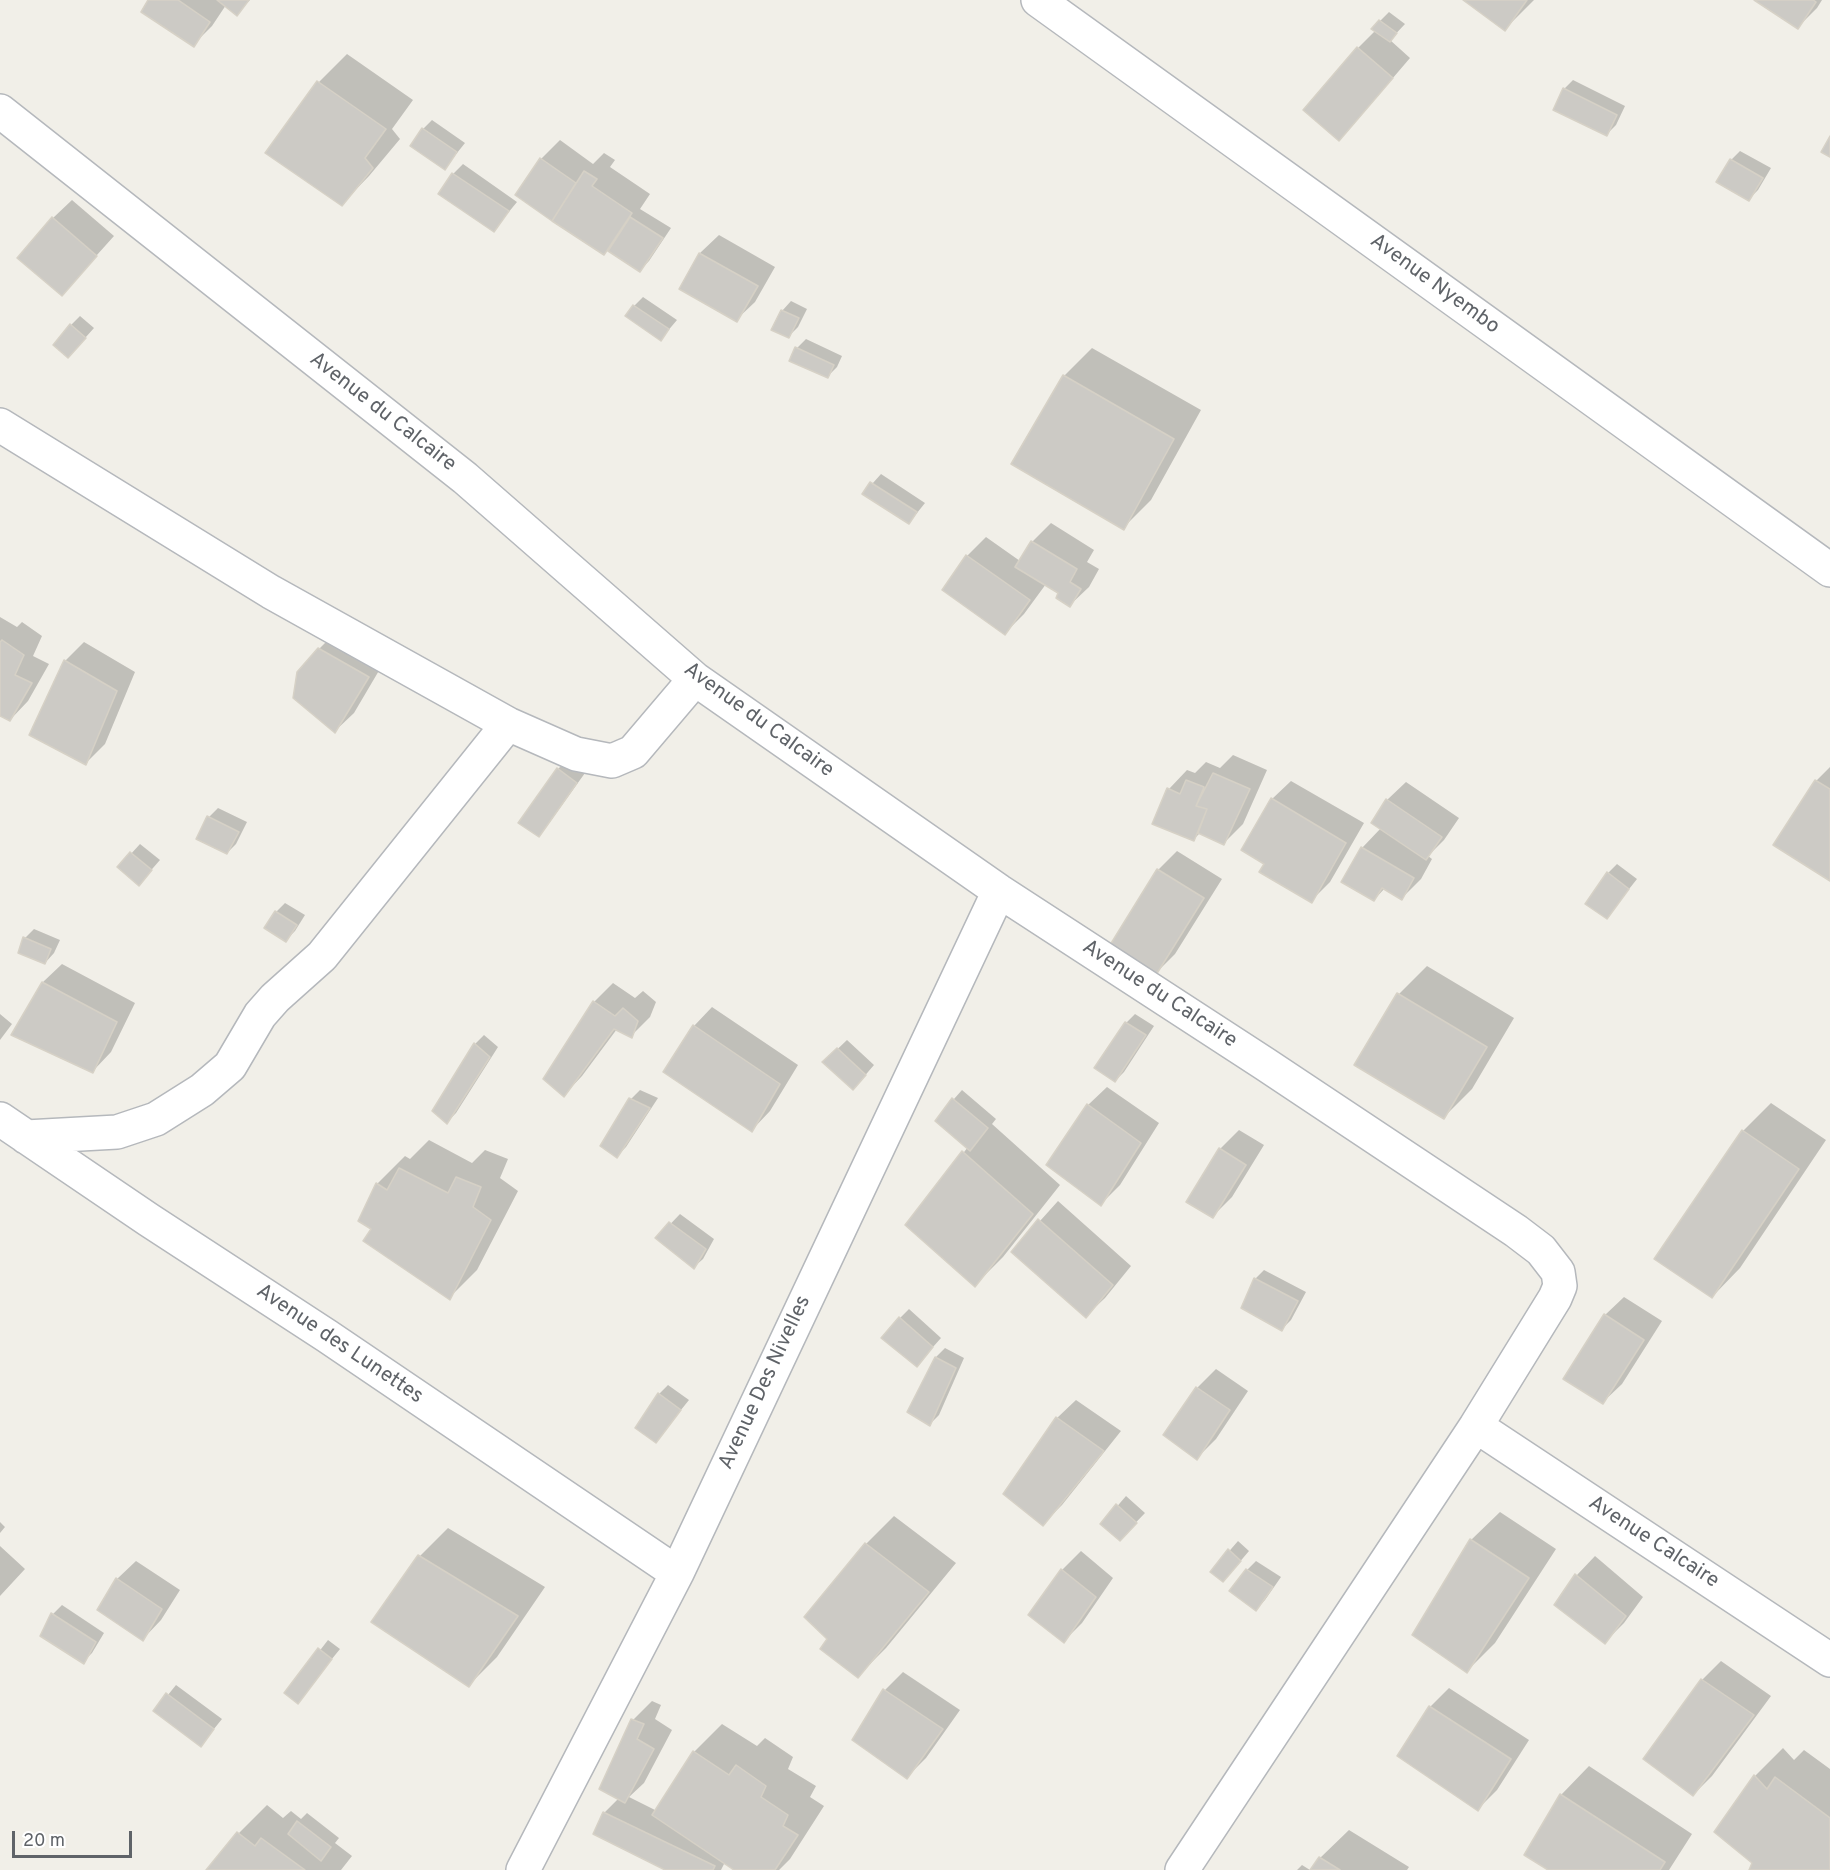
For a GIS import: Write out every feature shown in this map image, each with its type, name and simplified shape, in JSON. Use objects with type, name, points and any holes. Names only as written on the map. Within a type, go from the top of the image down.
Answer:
[{"type":"street","name":"Avenue Nyembo","points":[[1038,0],[1830,570]]},
{"type":"street","name":"Avenue du Calcaire","points":[[0,111],[465,478],[695,679],[999,891],[1255,1057],[1541,1250],[1558,1272],[1560,1286],[1555,1298],[1476,1426]]},
{"type":"street","points":[[0,425],[271,592],[508,724],[576,754],[612,761],[623,758],[642,744],[695,679]]},
{"type":"street","points":[[13,1128],[117,1132],[156,1119],[209,1084],[230,1066],[260,1016],[275,998],[322,956],[508,724]]},
{"type":"street","name":"Avenue Des Nivelles","points":[[523,1870],[676,1573],[999,891]]},
{"type":"street","name":"Avenue des Lunettes","points":[[13,1128],[159,1227],[327,1336],[676,1573]]},
{"type":"street","points":[[1182,1870],[1476,1426]]},
{"type":"street","name":"Avenue Calcaire","points":[[1476,1426],[1830,1660]]},
{"type":"building","points":[[148,0],[178,0],[210,22],[194,47],[141,12]]},
{"type":"building","points":[[217,0],[249,0],[237,16]]},
{"type":"building","points":[[1463,0],[1527,0],[1505,31]]},
{"type":"building","points":[[1754,0],[1813,0],[1816,2],[1798,29]]},
{"type":"building","points":[[1379,20],[1397,33],[1390,42],[1371,29]]},
{"type":"building","points":[[1357,47],[1393,78],[1339,141],[1303,110]]},
{"type":"building","points":[[317,81],[386,129],[365,158],[373,168],[342,206],[265,153]]},
{"type":"building","points":[[1563,88],[1617,115],[1607,136],[1553,110]]},
{"type":"building","points":[[422,128],[457,152],[445,170],[410,146]]},
{"type":"building","points":[[1830,136],[1830,157],[1821,152]]},
{"type":"building","points":[[540,158],[576,183],[552,221],[515,195]]},
{"type":"building","points":[[1730,159],[1763,178],[1749,201],[1716,182]]},
{"type":"building","points":[[584,171],[597,179],[592,186],[632,213],[604,255],[552,221]]},
{"type":"building","points":[[452,173],[509,211],[494,232],[438,194]]},
{"type":"building","points":[[52,217],[97,256],[62,296],[17,258]]},
{"type":"building","points":[[630,217],[663,238],[640,272],[608,251]]},
{"type":"building","points":[[699,253],[758,286],[737,322],[679,289]]},
{"type":"building","points":[[633,305],[669,329],[661,341],[625,316]]},
{"type":"building","points":[[781,310],[799,318],[789,338],[771,330]]},
{"type":"building","points":[[70,324],[86,338],[68,358],[53,345]]},
{"type":"building","points":[[795,347],[834,365],[828,378],[789,361]]},
{"type":"building","points":[[1063,375],[1174,439],[1124,530],[1011,464]]},
{"type":"building","points":[[870,482],[917,512],[909,524],[862,494]]},
{"type":"building","points":[[1031,541],[1077,569],[1070,582],[1081,589],[1070,607],[1056,598],[1058,593],[1015,567]]},
{"type":"building","points":[[966,555],[1030,600],[1005,635],[942,590]]},
{"type":"building","points":[[2,640],[24,655],[15,675],[32,683],[10,721],[0,716],[0,642]]},
{"type":"building","points":[[318,648],[369,677],[335,733],[293,698],[297,672]]},
{"type":"building","points":[[64,660],[117,691],[86,765],[29,735]]},
{"type":"building","points":[[557,768],[577,783],[539,837],[518,823]]},
{"type":"building","points":[[1213,773],[1250,789],[1224,845],[1198,833],[1207,809],[1196,806]]},
{"type":"building","points":[[1186,780],[1204,787],[1196,806],[1207,809],[1194,841],[1152,824],[1167,788],[1180,794]]},
{"type":"building","points":[[1815,780],[1830,789],[1830,881],[1773,845]]},
{"type":"building","points":[[1271,798],[1346,843],[1312,903],[1259,872],[1264,864],[1241,850]]},
{"type":"building","points":[[1386,799],[1442,837],[1426,860],[1371,823]]},
{"type":"building","points":[[207,816],[239,832],[227,854],[196,839]]},
{"type":"building","points":[[1361,847],[1414,878],[1402,900],[1382,888],[1374,901],[1341,882]]},
{"type":"building","points":[[130,852],[152,870],[139,886],[117,867]]},
{"type":"building","points":[[1157,869],[1204,898],[1156,975],[1110,945]]},
{"type":"building","points":[[1607,872],[1629,889],[1607,919],[1585,904]]},
{"type":"building","points":[[275,911],[297,925],[286,942],[264,928]]},
{"type":"building","points":[[23,937],[51,949],[45,964],[18,953]]},
{"type":"building","points":[[42,982],[117,1022],[93,1073],[11,1035]]},
{"type":"building","points":[[1397,993],[1487,1047],[1444,1119],[1354,1065]]},
{"type":"building","points":[[593,1001],[615,1016],[623,1008],[638,1021],[632,1038],[614,1029],[564,1097],[543,1079]]},
{"type":"building","points":[[1125,1022],[1146,1035],[1115,1082],[1094,1068]]},
{"type":"building","points":[[693,1025],[780,1084],[752,1132],[663,1072]]},
{"type":"building","points":[[474,1043],[490,1057],[447,1124],[432,1111]]},
{"type":"building","points":[[837,1048],[866,1075],[853,1090],[822,1062]]},
{"type":"building","points":[[629,1098],[650,1108],[617,1158],[600,1146]]},
{"type":"building","points":[[952,1098],[988,1128],[970,1151],[935,1121]]},
{"type":"building","points":[[1087,1104],[1141,1143],[1101,1206],[1046,1165]]},
{"type":"building","points":[[1742,1130],[1799,1169],[1712,1298],[1654,1259]]},
{"type":"building","points":[[1219,1148],[1246,1165],[1213,1218],[1186,1202]]},
{"type":"building","points":[[962,1151],[1033,1214],[975,1287],[905,1225]]},
{"type":"building","points":[[399,1168],[448,1193],[456,1177],[481,1187],[473,1207],[491,1220],[450,1300],[363,1241],[371,1229],[358,1221],[376,1183],[387,1190]]},
{"type":"building","points":[[1038,1219],[1113,1285],[1086,1318],[1011,1252]]},
{"type":"building","points":[[669,1222],[706,1249],[694,1269],[655,1238]]},
{"type":"building","points":[[1254,1278],[1298,1301],[1282,1331],[1241,1308]]},
{"type":"building","points":[[1604,1314],[1644,1340],[1603,1404],[1563,1379]]},
{"type":"building","points":[[899,1317],[933,1347],[917,1367],[881,1338]]},
{"type":"building","points":[[935,1357],[956,1368],[930,1426],[907,1412]]},
{"type":"building","points":[[1196,1387],[1230,1410],[1197,1460],[1163,1435]]},
{"type":"building","points":[[658,1393],[681,1410],[656,1443],[635,1428]]},
{"type":"building","points":[[1056,1417],[1104,1451],[1043,1526],[1003,1494]]},
{"type":"building","points":[[1116,1504],[1137,1523],[1120,1541],[1100,1524]]},
{"type":"building","points":[[1470,1539],[1529,1578],[1467,1673],[1412,1635]]},
{"type":"building","points":[[865,1543],[929,1592],[858,1678],[820,1649],[827,1639],[804,1617]]},
{"type":"building","points":[[1228,1549],[1241,1561],[1223,1582],[1210,1572]]},
{"type":"building","points":[[418,1555],[518,1616],[469,1687],[371,1622]]},
{"type":"building","points":[[1061,1569],[1096,1597],[1064,1643],[1028,1615]]},
{"type":"building","points":[[1246,1569],[1273,1587],[1256,1611],[1229,1591]]},
{"type":"building","points":[[1575,1574],[1626,1616],[1605,1644],[1554,1605]]},
{"type":"building","points":[[116,1578],[162,1609],[143,1641],[97,1610]]},
{"type":"building","points":[[51,1613],[96,1642],[84,1664],[40,1636]]},
{"type":"building","points":[[318,1648],[332,1659],[298,1704],[284,1693]]},
{"type":"building","points":[[1701,1679],[1754,1715],[1693,1796],[1643,1759]]},
{"type":"building","points":[[883,1689],[943,1729],[907,1779],[852,1740]]},
{"type":"building","points":[[166,1693],[214,1729],[201,1747],[153,1711]]},
{"type":"building","points":[[1429,1706],[1511,1759],[1478,1811],[1397,1756]]},
{"type":"building","points":[[631,1719],[644,1724],[637,1739],[654,1749],[625,1803],[599,1789]]},
{"type":"building","points":[[693,1751],[729,1775],[736,1765],[766,1786],[761,1797],[788,1815],[783,1826],[798,1835],[775,1870],[734,1870],[652,1815]]},
{"type":"building","points":[[1754,1775],[1767,1789],[1775,1777],[1830,1818],[1830,1870],[1749,1870],[1752,1863],[1714,1832]]},
{"type":"building","points":[[1560,1794],[1665,1862],[1660,1870],[1548,1870],[1524,1855]]},
{"type":"building","points":[[603,1812],[715,1866],[713,1870],[665,1870],[593,1834]]},
{"type":"building","points":[[297,1821],[331,1847],[321,1861],[288,1834]]},
{"type":"building","points":[[237,1832],[255,1846],[261,1838],[305,1870],[206,1870]]},
{"type":"building","points":[[1319,1857],[1340,1870],[1310,1870]]}]
